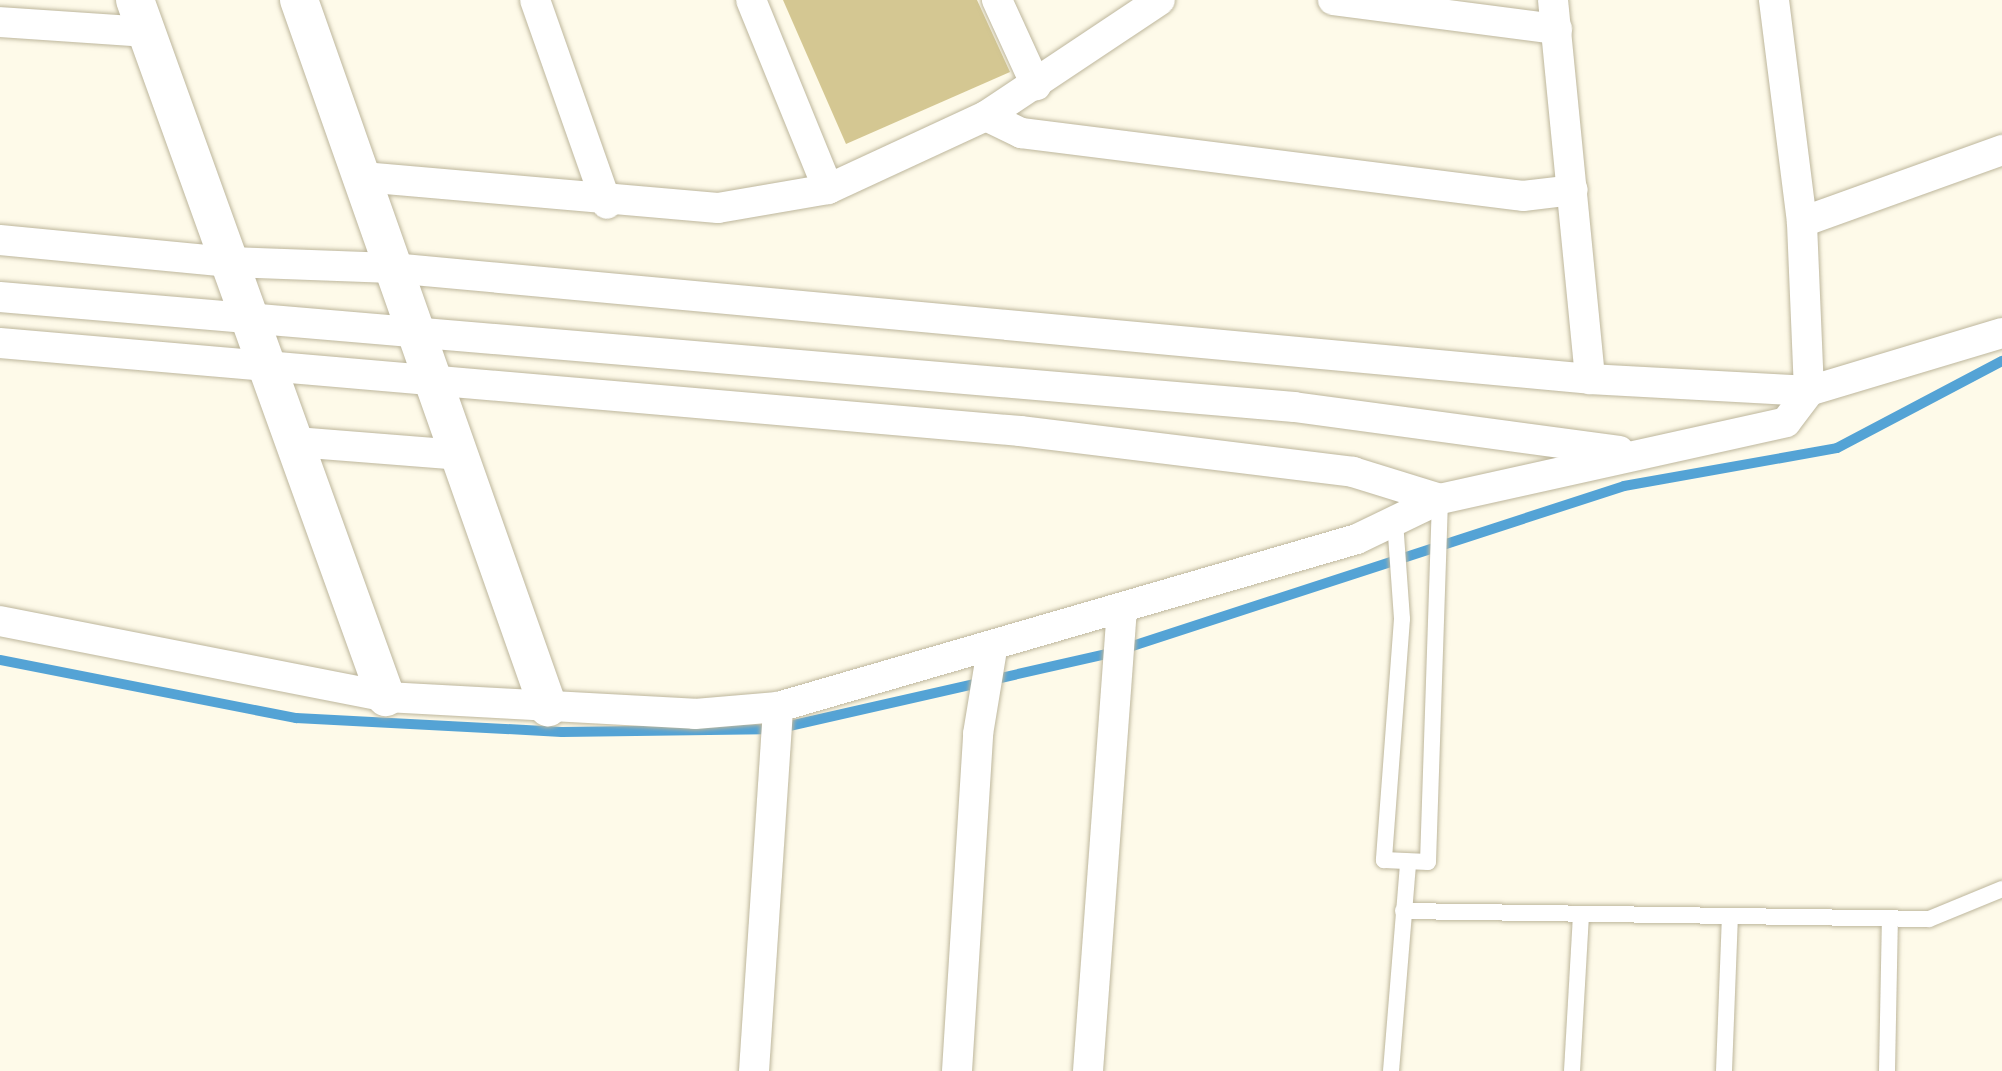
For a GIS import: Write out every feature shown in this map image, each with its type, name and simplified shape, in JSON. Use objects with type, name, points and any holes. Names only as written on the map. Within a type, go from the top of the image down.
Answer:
[{"type":"street","points":[[299,0],[548,707]]},
{"type":"street","points":[[535,0],[607,204]]},
{"type":"street","points":[[751,0],[828,189]]},
{"type":"street","points":[[997,0],[1036,85]]},
{"type":"street","points":[[363,177],[607,204],[718,208],[828,189],[986,116],[1160,0]]},
{"type":"street","points":[[1333,0],[1555,14],[1590,379]]},
{"type":"street","points":[[0,621],[386,697],[695,714],[778,707],[1122,610],[1395,521],[1440,499],[1786,422],[1809,391],[1802,222],[1774,0]]},
{"type":"street","points":[[0,22],[141,16],[386,697]]},
{"type":"street","points":[[986,116],[1021,133],[1523,196],[1573,190]]},
{"type":"street","points":[[1802,222],[2002,150]]},
{"type":"street","points":[[0,240],[230,262],[392,268],[1590,379],[1809,391],[2002,333]]},
{"type":"street","points":[[0,297],[1294,407],[1641,454]]},
{"type":"street","points":[[0,343],[269,370],[1020,431],[1353,472],[1440,499]]},
{"type":"street","points":[[295,442],[459,455]]},
{"type":"street","points":[[1088,1071],[1122,610]]},
{"type":"street","points":[[957,1071],[978,734],[992,649]]},
{"type":"street","points":[[754,1071],[778,707]]},
{"type":"lane","points":[[1395,521],[1402,619],[1384,860],[1428,862],[1440,499]]},
{"type":"lane","points":[[1391,1071],[1408,862]]},
{"type":"lane","points":[[1403,911],[1929,919],[2002,889]]},
{"type":"lane","points":[[1572,1071],[1581,914]]},
{"type":"lane","points":[[1724,1071],[1730,916]]},
{"type":"lane","points":[[1887,1071],[1890,918]]},
{"type":"shaded area","points":[[783,0],[977,0],[1010,72],[846,144]]},
{"type":"waterway","points":[[0,660],[296,718],[562,732],[776,729],[1111,653],[1624,486],[1837,448],[2002,361]]}]
